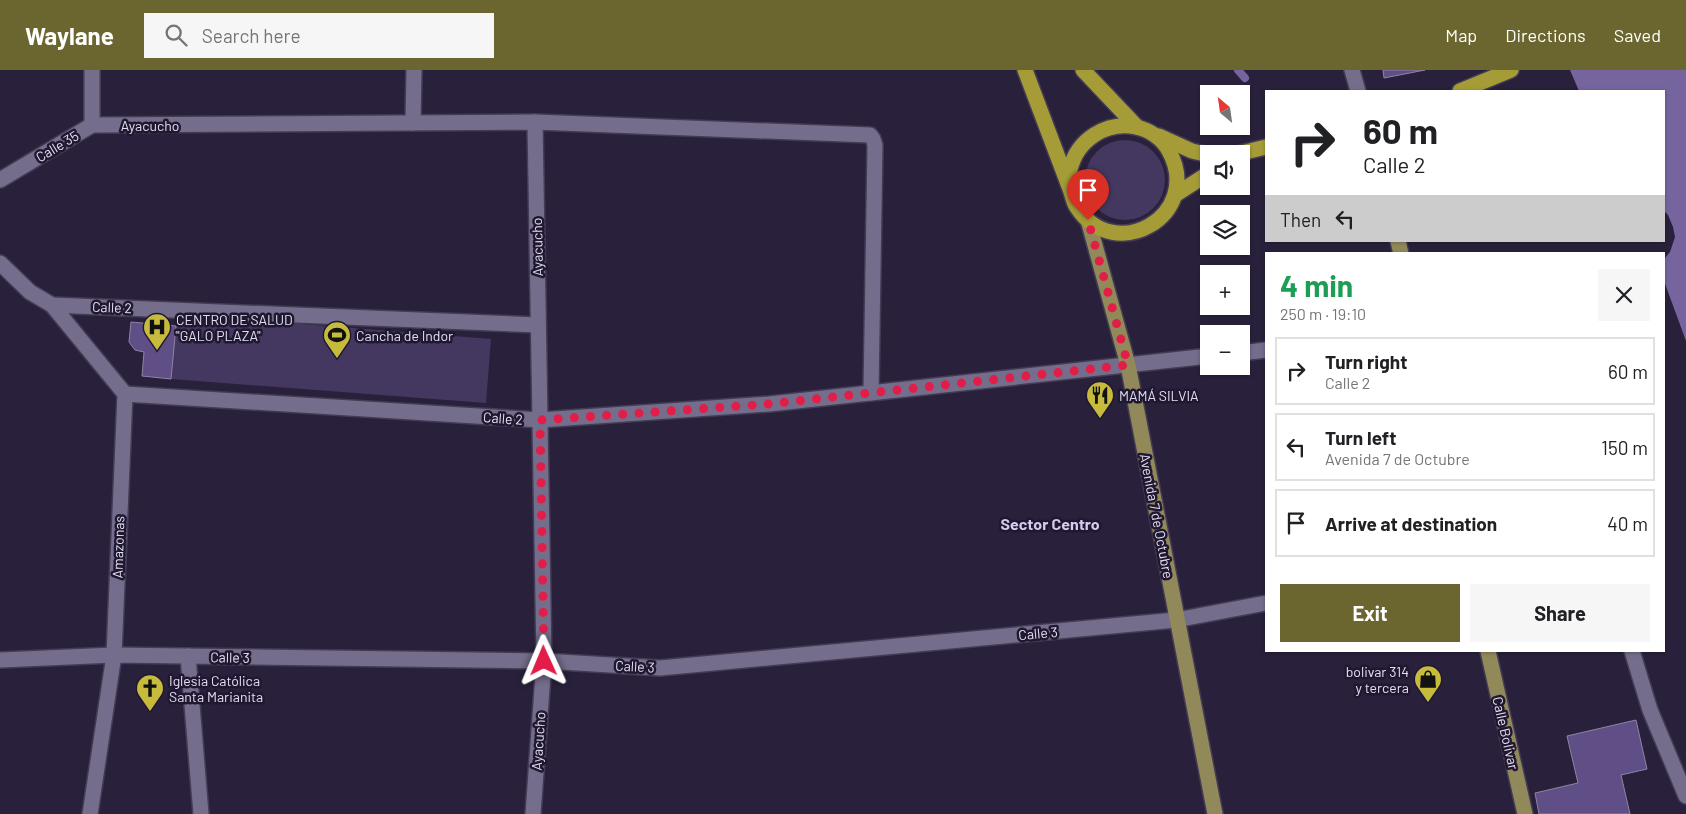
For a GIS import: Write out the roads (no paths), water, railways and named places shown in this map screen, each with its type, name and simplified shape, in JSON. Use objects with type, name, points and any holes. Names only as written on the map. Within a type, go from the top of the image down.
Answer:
[{"type":"highway","points":[[1025,70],[1076,206],[1088,220],[1103,230],[1122,234],[1140,231],[1155,223],[1168,211],[1175,195],[1178,178],[1175,161],[1166,146],[1153,134]]},
{"type":"highway","points":[[1083,70],[1137,127]]},
{"type":"highway","points":[[1462,90],[1511,70]]},
{"type":"highway","points":[[1070,188],[1070,170],[1076,153],[1088,138],[1103,130],[1120,126],[1137,127],[1200,153]]},
{"type":"highway","points":[[1250,151],[1265,147]]},
{"type":"highway","points":[[1250,154],[1265,147]]},
{"type":"highway","points":[[1175,195],[1200,178]]},
{"type":"main road","name":"Avenida 7 de Octubre","points":[[1088,220],[1128,365],[1215,814]]},
{"type":"main road","name":"Calle Bolivar","points":[[1488,652],[1524,814]]},
{"type":"street","name":"Calle 35","points":[[0,180],[92,125],[92,70]]},
{"type":"street","points":[[413,122],[414,70]]},
{"type":"street","points":[[1352,70],[1358,90]]},
{"type":"street","name":"Ayacucho","points":[[92,125],[535,122],[544,661],[533,814]]},
{"type":"street","points":[[535,122],[870,135],[874,139],[875,145],[871,393]]},
{"type":"street","name":"Calle 2","points":[[0,263],[30,292],[52,305],[538,325]]},
{"type":"street","points":[[52,305],[125,394]]},
{"type":"street","points":[[1250,352],[1265,350]]},
{"type":"street","name":"Calle 2","points":[[125,394],[540,420],[769,404],[1200,357]]},
{"type":"street","name":"Amazonas","points":[[90,814],[114,655],[125,394]]},
{"type":"street","name":"Calle 3","points":[[0,660],[114,655],[544,661],[660,668],[1176,620],[1265,604]]},
{"type":"street","points":[[1632,652],[1650,710],[1686,796]]},
{"type":"street","points":[[188,656],[200,814]]},
{"type":"waterway","points":[[1238,70],[1245,78]]},
{"type":"place","name":"CENTRO DE SALUD \"GALO PLAZA\"","points":[[157,351]]},
{"type":"place","name":"Cancha de Indor","points":[[337,359]]},
{"type":"place","name":"MAMÁ SILVIA","points":[[1100,419]]},
{"type":"place","name":"bolivar 314 y tercera","points":[[1428,703]]},
{"type":"place","name":"Iglesia Católica Santa Marianita","points":[[150,712]]},
{"type":"district","name":"Sector Centro","points":[[1050,523]]}]
